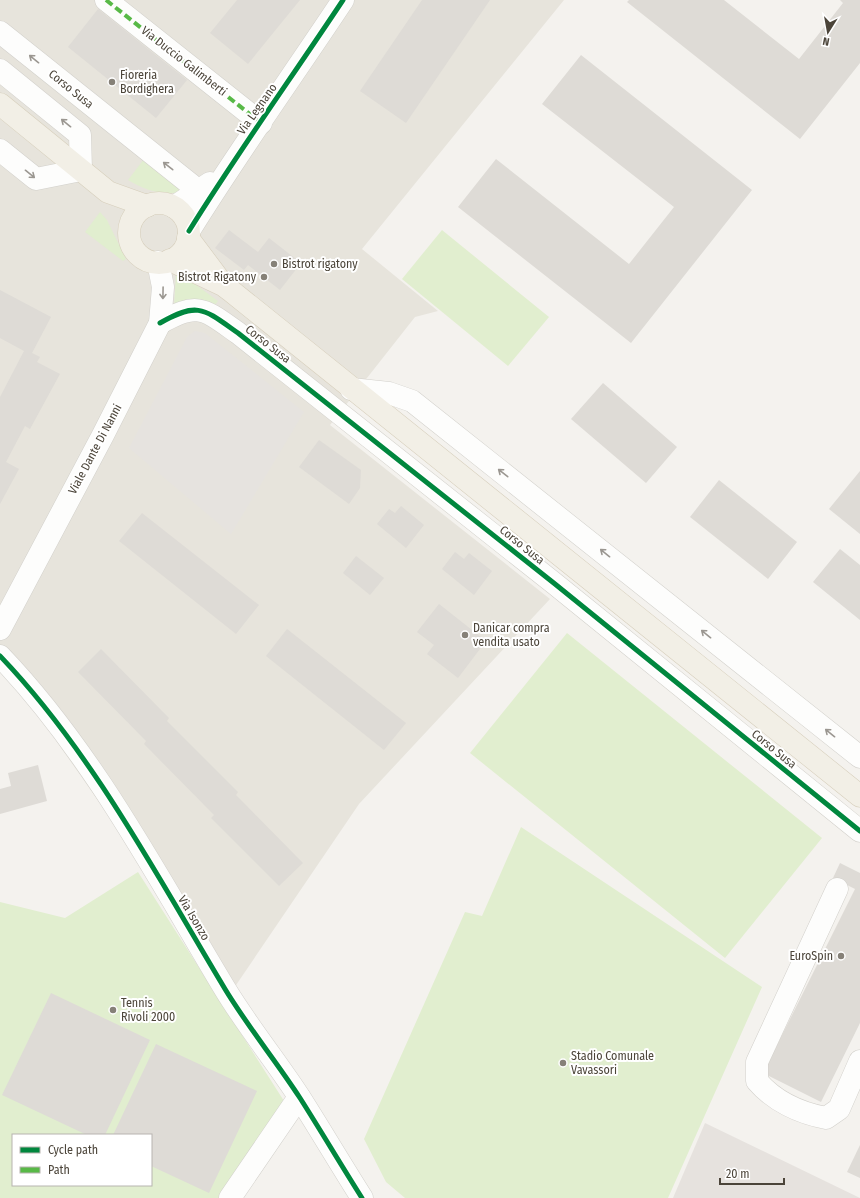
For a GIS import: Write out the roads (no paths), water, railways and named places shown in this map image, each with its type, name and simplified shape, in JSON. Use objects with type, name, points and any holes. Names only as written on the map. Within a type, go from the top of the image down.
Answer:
[{"type":"main road","points":[[0,104],[108,192],[130,227]]},
{"type":"main road","points":[[108,192],[147,206]]},
{"type":"main road","points":[[156,203],[174,207],[182,213],[187,221],[189,234],[182,251],[164,261],[148,260],[139,255],[133,247],[130,237],[130,227],[133,218],[147,206],[156,203]]},
{"type":"main road","name":"Corso Susa","points":[[189,234],[223,285]]},
{"type":"main road","name":"Corso Susa","points":[[164,261],[223,285],[860,796]]},
{"type":"street","name":"Via Duccio Galimberti","points":[[106,0],[261,122]]},
{"type":"street","name":"Via Legnano","points":[[189,234],[224,174],[343,0]]},
{"type":"street","name":"Corso Susa","points":[[0,32],[199,191]]},
{"type":"street","points":[[0,70],[80,135],[81,170],[36,179],[0,150]]},
{"type":"street","name":"Via Legnano","points":[[174,207],[224,174]]},
{"type":"street","name":"Viale Dante Di Nanni","points":[[0,629],[103,435],[160,323],[164,261]]},
{"type":"street","name":"Corso Susa","points":[[160,323],[178,312],[200,310],[211,314],[238,333],[470,517],[860,831]]},
{"type":"street","name":"Corso Susa","points":[[238,333],[254,310]]},
{"type":"street","points":[[351,388],[389,393],[412,401],[860,757]]},
{"type":"street","points":[[470,517],[486,496]]},
{"type":"street","points":[[602,589],[621,566]]},
{"type":"street","name":"Via Isonzo","points":[[0,656],[38,697],[76,746],[228,993],[300,1097],[362,1198]]},
{"type":"street","points":[[715,679],[734,656]]},
{"type":"street","points":[[671,679],[688,658]]},
{"type":"street","points":[[837,889],[757,1062],[757,1081],[768,1094],[807,1114],[826,1118],[839,1109],[860,1061]]},
{"type":"street","points":[[230,1198],[300,1097]]},
{"type":"place","name":"Fioreria Bordighera","points":[[112,82]]},
{"type":"place","name":"Bistrot rigatony","points":[[274,264]]},
{"type":"place","name":"Bistrot Rigatony","points":[[264,277]]},
{"type":"place","name":"Danicar compra vendita usato","points":[[465,635]]},
{"type":"place","name":"EuroSpin","points":[[841,956]]},
{"type":"place","name":"Tennis Rivoli 2000","points":[[113,1010]]},
{"type":"place","name":"Stadio Comunale Vavassori","points":[[563,1063]]}]
